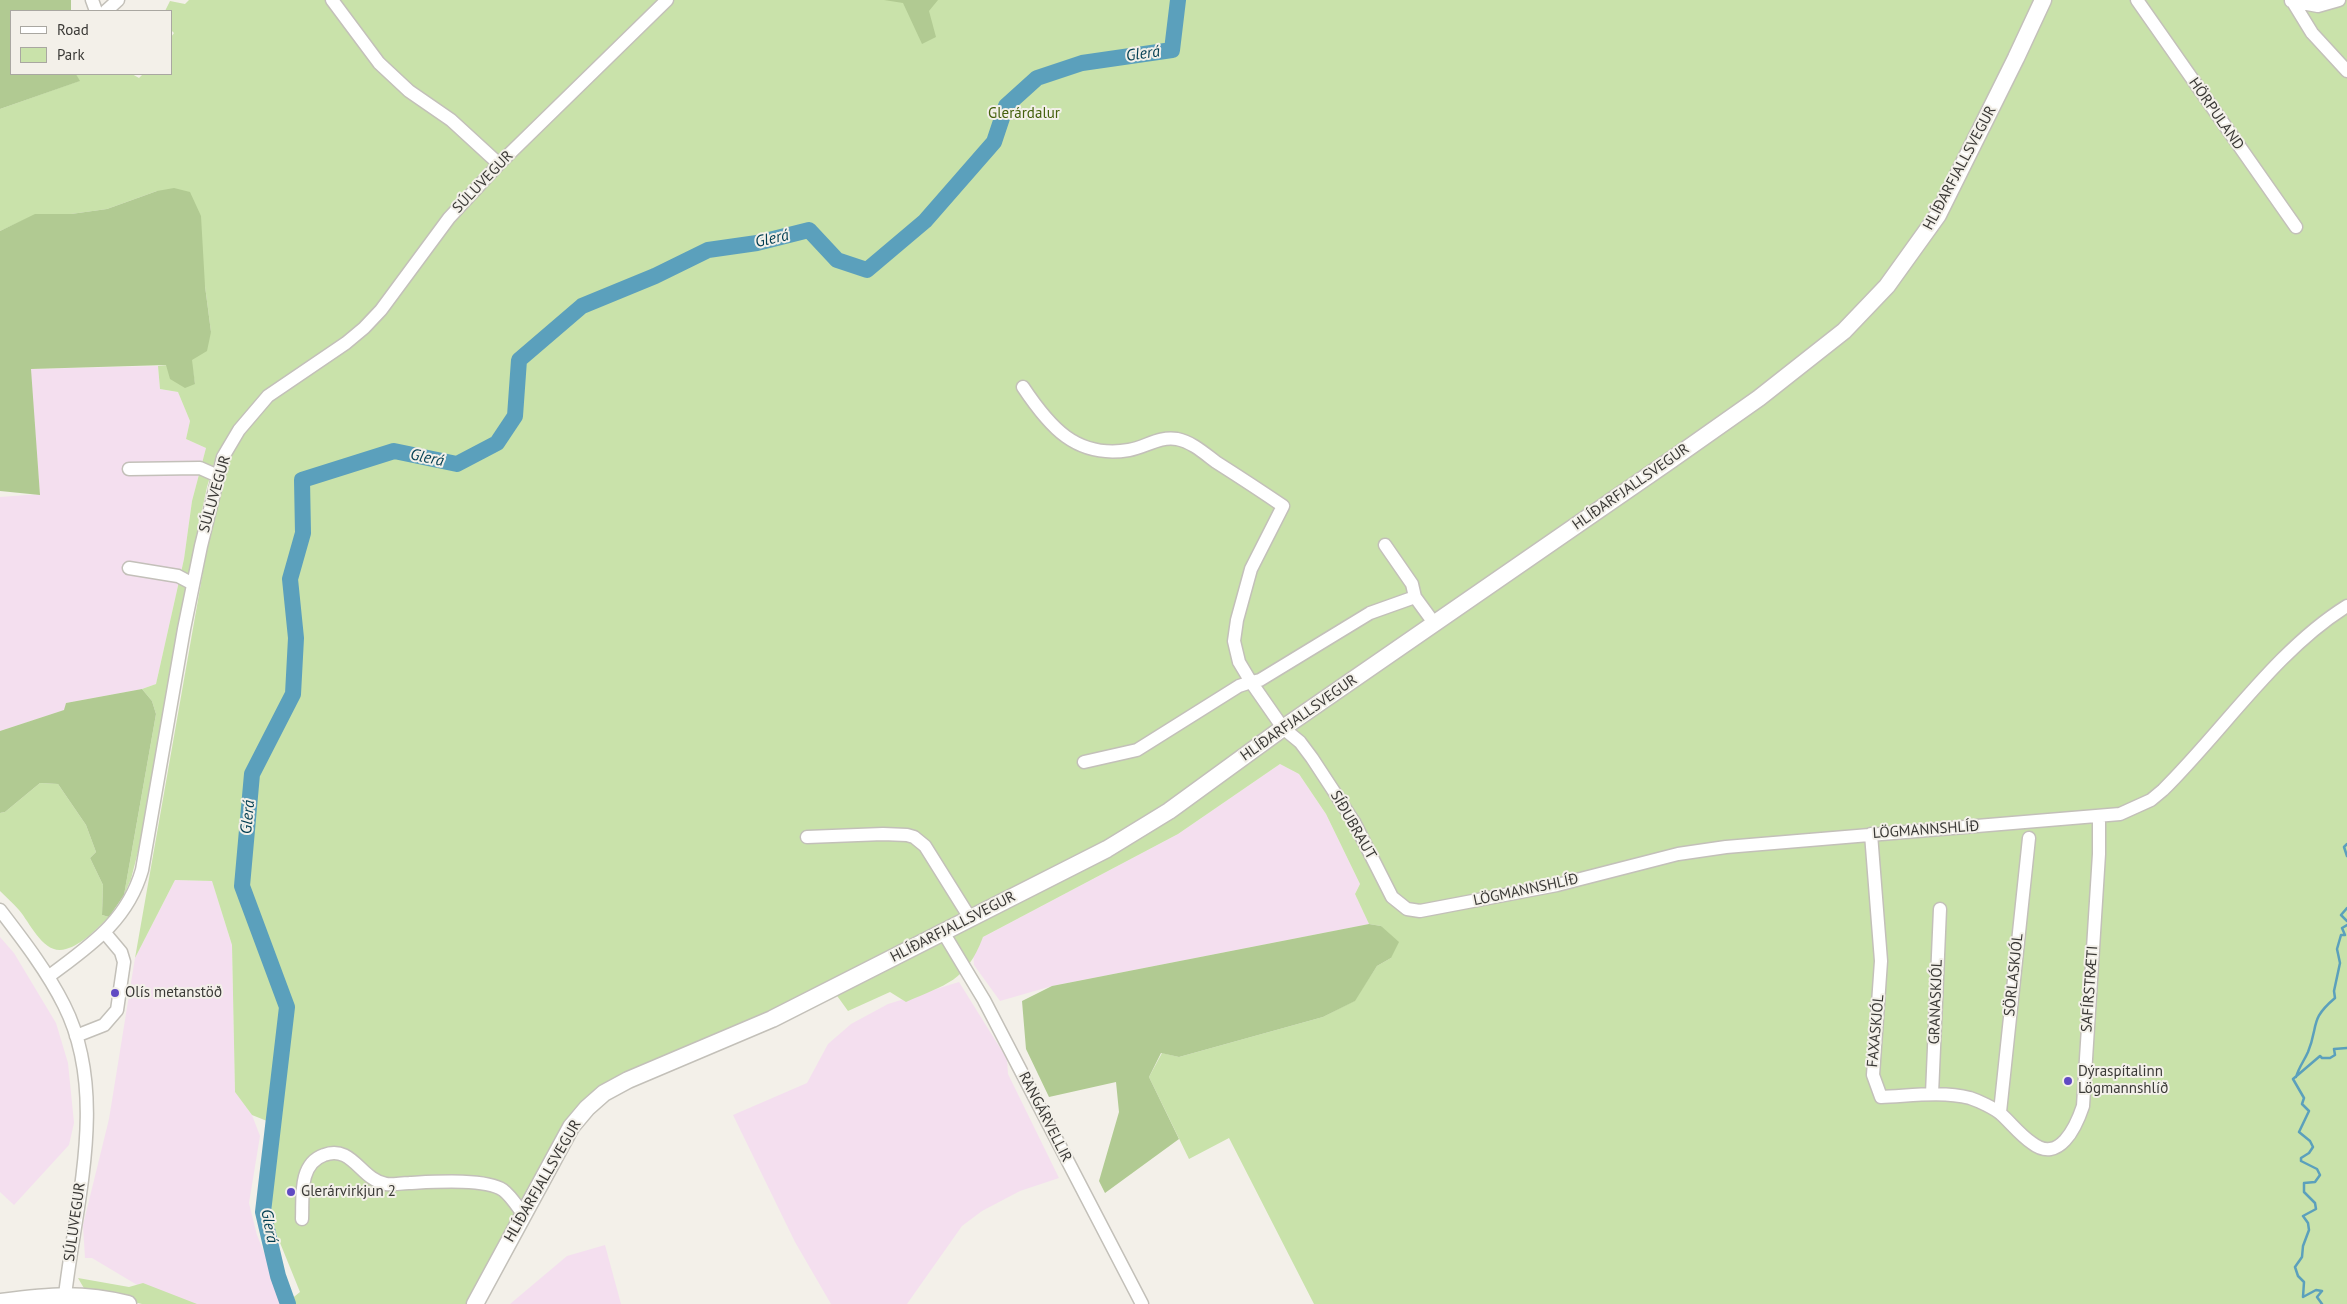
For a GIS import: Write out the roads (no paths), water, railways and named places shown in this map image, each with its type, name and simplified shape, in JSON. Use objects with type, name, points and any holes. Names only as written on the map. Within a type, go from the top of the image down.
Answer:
[{"type":"main road","name":"HLÍÐARFJALLSVEGUR","points":[[475,1304],[571,1127],[587,1108],[604,1093],[637,1076],[772,1019],[1107,849],[1140,830],[1202,788],[1283,728],[1759,398],[1807,361],[1864,311],[1907,260],[1938,215],[2003,85],[2036,8],[2043,0]]},
{"type":"main road","points":[[0,1302],[101,1297],[128,1304]]},
{"type":"street","points":[[107,10],[118,0]]},
{"type":"street","points":[[332,0],[379,63],[409,91],[450,120],[499,164]]},
{"type":"street","name":"SÚLUVEGUR","points":[[48,977],[105,932],[125,909],[136,890],[142,870],[193,584],[223,457],[240,430],[268,396],[346,343],[364,328],[381,310],[448,218],[499,164],[667,0]]},
{"type":"street","name":"HÖRPULAND","points":[[2137,0],[2296,228]]},
{"type":"street","points":[[2291,1],[2318,6],[2339,0]]},
{"type":"street","points":[[2291,1],[2312,33],[2347,71]]},
{"type":"street","name":"SÍÐUBRAUT","points":[[1023,387],[1048,423],[1064,436],[1077,443],[1101,450],[1120,451],[1138,448],[1163,439],[1184,441],[1283,506],[1251,569],[1237,620],[1234,641],[1239,662],[1283,728],[1300,742],[1312,758],[1354,822],[1392,898],[1407,909],[1427,910]]},
{"type":"street","points":[[129,469],[200,468],[218,476]]},
{"type":"street","points":[[1385,545],[1412,584],[1415,596],[1434,624]]},
{"type":"street","points":[[129,568],[178,576],[193,584]]},
{"type":"street","points":[[1084,762],[1137,750],[1239,686],[1260,680],[1370,613],[1415,596]]},
{"type":"street","name":"LÖGMANNSHLÍÐ","points":[[1427,910],[1557,885],[1678,854],[1726,847],[2120,814],[2136,808],[2163,790],[2290,653],[2315,630],[2347,606]]},
{"type":"street","name":"SAFÍRSTRÆTI","points":[[2052,1149],[2064,1142],[2072,1134],[2083,1106],[2099,854],[2099,817]]},
{"type":"street","points":[[807,837],[883,834],[914,837],[925,846],[970,918]]},
{"type":"street","name":"FAXASKJÓL","points":[[1871,834],[1881,961],[1873,1075],[1881,1097],[1932,1094],[1971,1098],[2000,1112],[2032,1144],[2041,1149],[2052,1149]]},
{"type":"street","name":"SÖRLASKJÓL","points":[[2000,1112],[2029,838]]},
{"type":"street","name":"GRANASKJÓL","points":[[1932,1094],[1940,909]]},
{"type":"street","name":"SÚLUVEGUR","points":[[0,910],[48,977],[64,1005],[76,1036],[84,1070],[88,1110],[87,1141],[69,1254],[65,1299]]},
{"type":"street","points":[[76,1036],[104,1025],[117,1010],[124,962],[121,952],[105,932]]},
{"type":"street","name":"RANGÁRVELLIR","points":[[943,932],[984,1000],[1142,1304]]},
{"type":"street","points":[[302,1219],[306,1172],[318,1158],[335,1153],[352,1159],[368,1177],[387,1184],[445,1181],[493,1186],[508,1194],[523,1214]]},
{"type":"waterway","name":"Glerá","points":[[288,1304],[278,1276],[263,1212],[287,1007],[242,886],[252,774],[293,694],[296,638],[290,579],[303,533],[302,480],[394,451],[457,464],[497,443],[515,416],[519,360],[582,306],[655,276],[708,250],[757,243],[809,230],[837,260],[867,270],[925,221],[994,142],[1006,106],[1037,78],[1082,63],[1172,50],[1178,0]]},
{"type":"waterway","points":[[2347,844],[2344,847],[2347,856]]},
{"type":"waterway","points":[[2347,908],[2341,915],[2347,921]]},
{"type":"waterway","points":[[2296,1077],[2308,1052],[2318,1018],[2321,1012],[2335,998],[2334,991],[2340,963],[2337,949],[2341,935],[2345,935],[2342,928],[2347,925]]},
{"type":"waterway","points":[[2322,1304],[2317,1297],[2322,1291],[2316,1290],[2303,1297],[2304,1282],[2298,1276],[2295,1267],[2302,1257],[2303,1246],[2309,1230],[2308,1223],[2303,1216],[2316,1209],[2315,1203],[2304,1192],[2304,1183],[2315,1182],[2320,1175],[2317,1169],[2301,1161],[2301,1158],[2309,1153],[2313,1147],[2310,1141],[2299,1132],[2309,1111],[2302,1104],[2304,1098],[2293,1079],[2320,1056],[2322,1058],[2330,1058],[2335,1055],[2334,1049],[2347,1048]]},
{"type":"place","name":"Olís metanstöð","points":[[115,993]]},
{"type":"place","name":"Dýraspítalinn Lögmannshlíð","points":[[2068,1081]]},
{"type":"place","name":"Glerárvirkjun 2","points":[[291,1192]]},
{"type":"park label","name":"Glerárdalur","points":[[1024,114]]}]
